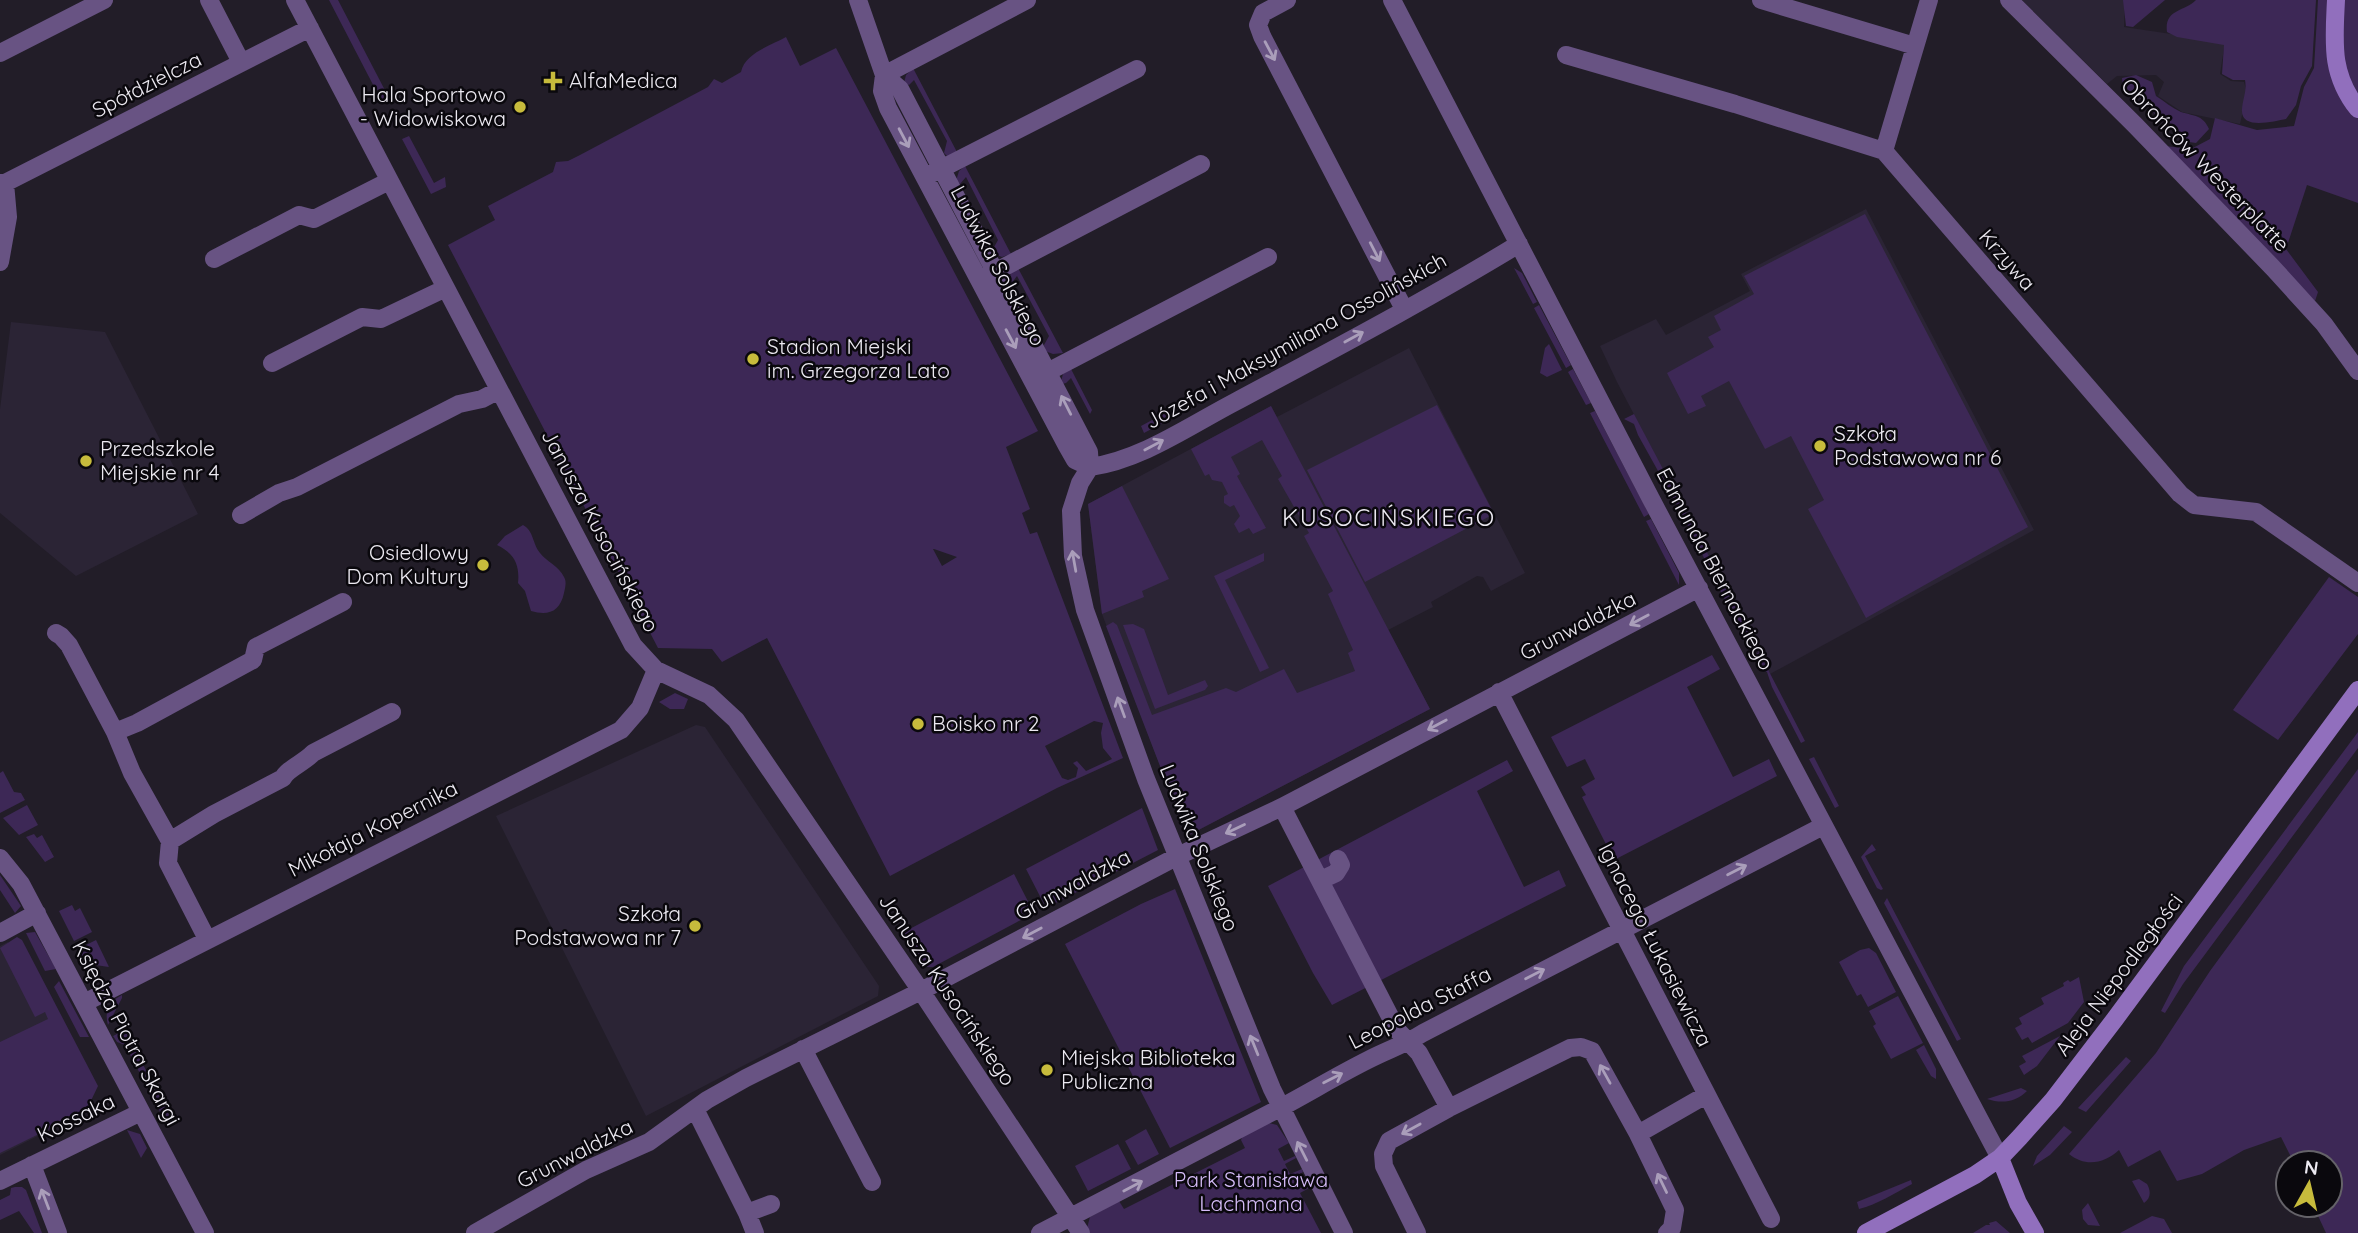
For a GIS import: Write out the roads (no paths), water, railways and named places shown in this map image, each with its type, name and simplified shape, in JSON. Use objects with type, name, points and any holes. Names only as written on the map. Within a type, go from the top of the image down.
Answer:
[{"type":"street","points":[[0,53],[104,0]]},
{"type":"street","points":[[209,0],[241,62]]},
{"type":"street","name":"Janusza Kusocińskiego","points":[[295,0],[633,645],[656,670],[709,695],[736,720],[921,991],[1076,1225]]},
{"type":"street","name":"Ludwika Solskiego","points":[[858,0],[884,75],[882,92],[888,108],[1075,460],[1090,467]]},
{"type":"street","points":[[884,75],[1027,0]]},
{"type":"street","points":[[1287,0],[1263,13],[1258,26],[1404,309]]},
{"type":"street","name":"Edmunda Biernackiego","points":[[1392,0],[1823,826],[2000,1157]]},
{"type":"street","points":[[1761,0],[1914,46]]},
{"type":"street","points":[[1566,55],[1884,151],[1929,0]]},
{"type":"street","name":"Obrońców Westerplatte","points":[[2009,0],[2273,268],[2323,324],[2358,371]]},
{"type":"street","points":[[2336,0],[2335,63],[2358,109]]},
{"type":"street","name":"Spółdzielcza","points":[[0,262],[8,217],[3,183],[310,28]]},
{"type":"street","points":[[925,178],[1137,69]]},
{"type":"street","name":"Ludwika Solskiego","points":[[884,75],[900,89],[1089,452],[1090,467],[1080,483],[1071,511],[1073,556],[1081,596],[1146,779],[1280,1108],[1344,1233]]},
{"type":"street","name":"Krzywa","points":[[1884,151],[2180,494],[2194,505],[2256,512],[2358,583]]},
{"type":"street","points":[[979,280],[1201,164]]},
{"type":"street","points":[[214,259],[299,215],[314,219],[389,181]]},
{"type":"street","name":"Józefa i Maksymiliana Ossolińskich","points":[[1090,467],[1111,464],[1145,450],[1519,244]]},
{"type":"street","points":[[1032,380],[1268,257]]},
{"type":"street","points":[[272,363],[362,317],[381,319],[446,288]]},
{"type":"street","points":[[242,515],[279,493],[297,487],[459,404],[482,399],[499,390]]},
{"type":"street","name":"Grunwaldzka","points":[[477,1233],[586,1170],[649,1142],[695,1109],[746,1078],[921,991],[1178,856],[1282,807],[1699,588]]},
{"type":"street","points":[[115,732],[253,660],[256,647],[343,602]]},
{"type":"street","points":[[55,633],[69,645],[115,732],[132,774],[170,841],[168,863],[206,939]]},
{"type":"street","name":"Mikołaja Kopernika","points":[[85,1003],[206,939],[621,730],[640,708],[656,670]]},
{"type":"street","name":"Aleja Niepodległości","points":[[1866,1233],[1956,1186],[2000,1157],[2067,1082],[2358,690]]},
{"type":"street","name":"Ignacego Łukasiewicza","points":[[1499,692],[1771,1219]]},
{"type":"street","points":[[170,841],[282,778],[285,773],[304,763],[313,753],[392,712]]},
{"type":"street","points":[[1282,807],[1397,1030],[1421,1056],[1449,1108]]},
{"type":"street","name":"Leopolda Staffa","points":[[1040,1233],[1076,1225],[1342,1073],[1407,1043],[1423,1032],[1823,826]]},
{"type":"street","name":"Księdza Piotra Skargi","points":[[0,858],[21,884],[37,913],[205,1233]]},
{"type":"street","points":[[1321,880],[1336,873],[1341,865],[1338,859]]},
{"type":"street","points":[[0,933],[37,913]]},
{"type":"street","points":[[1417,1233],[1384,1166],[1382,1154],[1389,1142],[1449,1108],[1570,1048],[1581,1047],[1592,1051],[1638,1134],[1675,1210],[1672,1227],[1667,1233]]},
{"type":"street","points":[[803,1049],[872,1182]]},
{"type":"street","points":[[1638,1134],[1706,1095]]},
{"type":"street","points":[[695,1109],[755,1233]]},
{"type":"street","name":"Kossaka","points":[[0,1181],[141,1112]]},
{"type":"street","points":[[2000,1157],[2018,1203],[2035,1233]]},
{"type":"street","name":"Kossaka","points":[[32,1165],[58,1233]]},
{"type":"street","points":[[747,1213],[771,1204]]},
{"type":"place","name":"AlfaMedica","points":[[553,81]]},
{"type":"place","name":"Hala Sportowo - Widowiskowa","points":[[520,107]]},
{"type":"place","name":"Stadion Miejski im. Grzegorza Lato","points":[[753,359]]},
{"type":"place","name":"Szkoła Podstawowa nr 6","points":[[1820,446]]},
{"type":"place","name":"Przedszkole Miejskie nr 4","points":[[86,461]]},
{"type":"place","name":"Osiedlowy Dom Kultury","points":[[483,565]]},
{"type":"place","name":"Boisko nr 2","points":[[918,724]]},
{"type":"place","name":"Szkoła Podstawowa nr 7","points":[[695,926]]},
{"type":"place","name":"Miejska Biblioteka Publiczna","points":[[1047,1070]]},
{"type":"district","name":"KUSOCIŃSKIEGO","points":[[1389,518]]},
{"type":"park label","name":"Park Stanisława Lachmana","points":[[1251,1192]]}]
